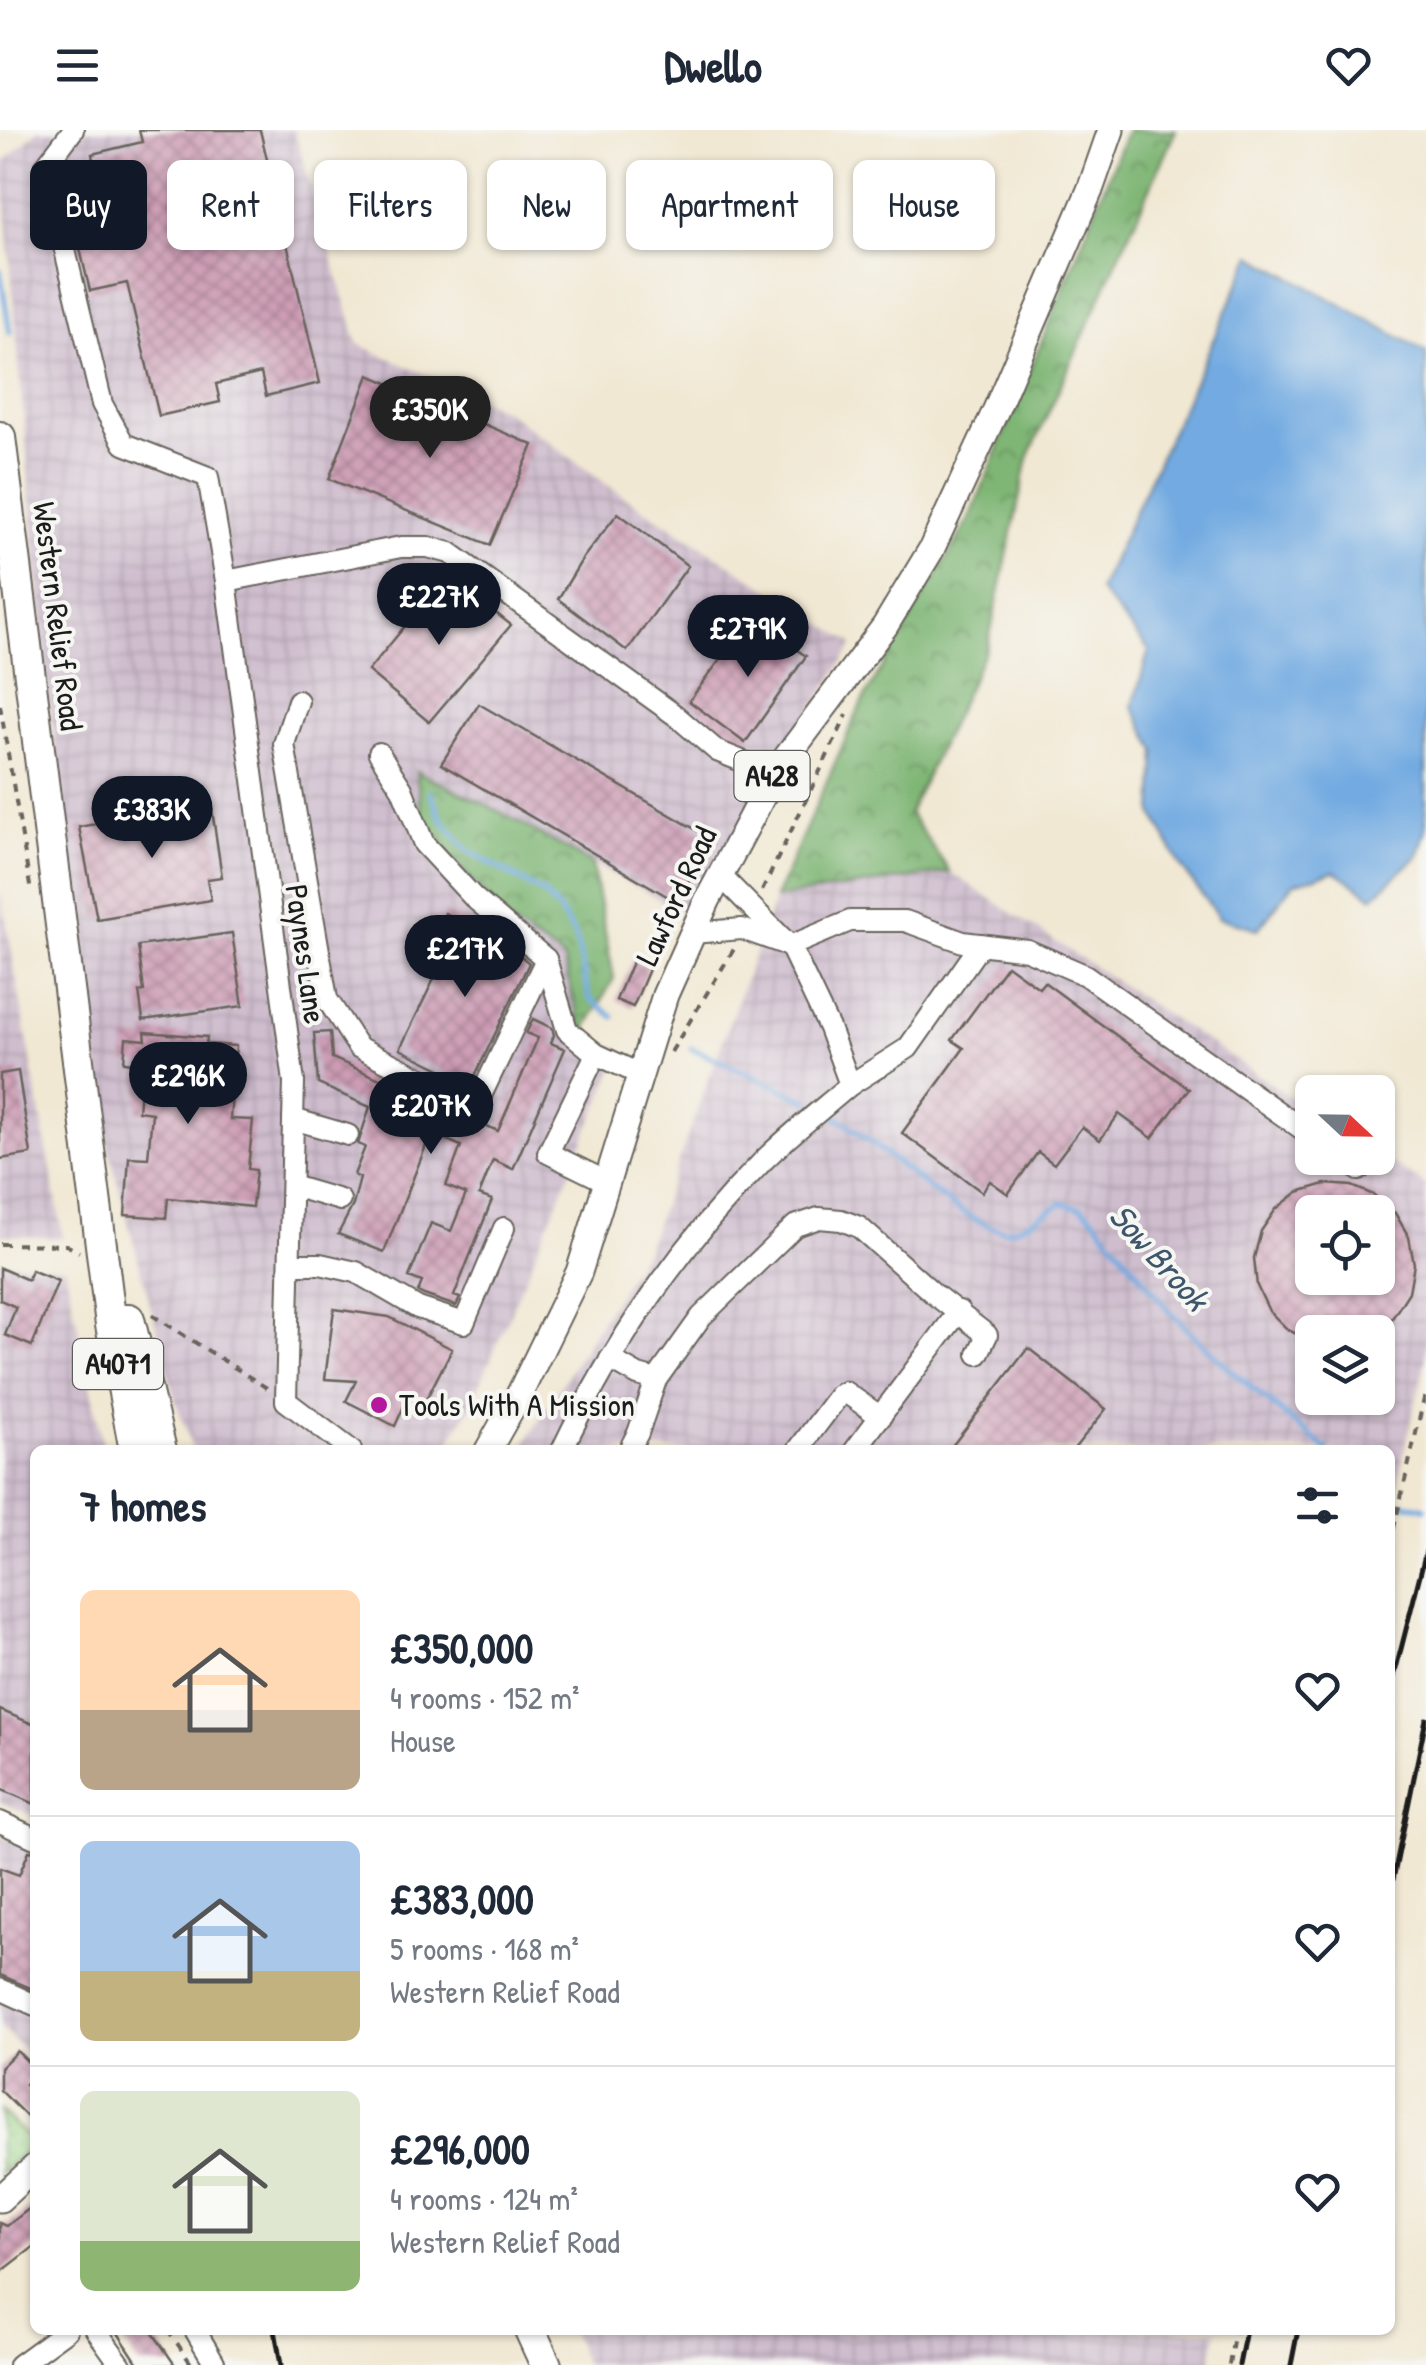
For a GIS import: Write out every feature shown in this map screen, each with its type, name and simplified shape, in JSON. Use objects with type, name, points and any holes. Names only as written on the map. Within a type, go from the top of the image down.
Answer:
[{"type":"highway","name":"Western Relief Road","points":[[0,437],[111,1325],[135,1445]]},
{"type":"highway","name":"Western Relief Road","points":[[90,1161],[160,1445]]},
{"type":"highway","points":[[532,2335],[546,2365]]},
{"type":"main road","name":"Lawford Road","points":[[491,1445],[520,1395],[578,1272],[665,996],[720,874],[774,774],[884,626],[931,550],[995,412],[1112,130]]},
{"type":"main road","points":[[0,2199],[30,2172]]},
{"type":"street","name":"Paynes Lane","points":[[74,130],[44,166],[102,404],[124,444],[208,478],[226,580],[294,1082],[286,1401]]},
{"type":"street","points":[[226,580],[402,547],[428,546],[450,553],[675,715],[717,751],[774,774]]},
{"type":"street","points":[[298,701],[284,744],[327,1000],[358,1047],[476,1106],[546,959]]},
{"type":"street","points":[[379,753],[402,790],[424,844],[474,898],[546,959],[567,1030],[596,1054],[638,1074]]},
{"type":"street","points":[[720,874],[790,946],[829,1028],[850,1085]]},
{"type":"street","points":[[692,934],[742,929],[790,946],[850,922],[905,920],[963,942],[1026,950],[1086,975],[1295,1124]]},
{"type":"street","points":[[565,1445],[610,1359],[655,1290],[725,1201],[766,1158],[850,1085],[908,1048],[981,944]]},
{"type":"street","points":[[596,1054],[548,1153],[607,1182]]},
{"type":"street","points":[[294,1119],[348,1135]]},
{"type":"street","points":[[292,1186],[340,1200]]},
{"type":"street","points":[[632,1445],[656,1380],[701,1317],[795,1226],[820,1218],[859,1227],[934,1294],[987,1334],[978,1354]]},
{"type":"street","points":[[290,1264],[320,1264],[356,1272],[418,1308],[464,1323],[504,1228]]},
{"type":"street","points":[[860,1445],[959,1311]]},
{"type":"street","points":[[610,1359],[656,1380]]},
{"type":"street","points":[[802,1445],[845,1392],[881,1417]]},
{"type":"street","points":[[286,1401],[344,1445]]},
{"type":"street","points":[[2,1828],[30,1836]]},
{"type":"street","points":[[0,1989],[30,2004]]},
{"type":"street","points":[[19,2365],[60,2335]]},
{"type":"street","points":[[100,2335],[121,2365]]},
{"type":"street","points":[[198,2335],[214,2362]]},
{"type":"path","points":[[0,705],[32,895]]},
{"type":"path","points":[[0,1244],[66,1245],[92,1260]]},
{"type":"path","points":[[140,1318],[158,1316],[286,1401]]},
{"type":"path","points":[[1395,1523],[1426,1390]]},
{"type":"path","points":[[171,2335],[192,2365]]},
{"type":"path","points":[[1229,2365],[1235,2335]]},
{"type":"shaded area","points":[[38,130],[294,130],[314,197],[314,250],[330,250],[358,344],[506,411],[613,489],[854,644],[684,912],[417,771],[422,816],[454,860],[510,923],[563,958],[583,1034],[622,1050],[472,1403],[448,1445],[191,1445],[175,1399],[109,1149],[46,677],[2,164]]},
{"type":"shaded area","points":[[950,872],[1295,1100],[1295,1175],[1395,1175],[1395,1165],[1426,1186],[1426,1358],[1395,1492],[1395,1445],[524,1445],[647,1247],[775,898]]},
{"type":"shaded area","points":[[0,888],[63,1238],[0,1235]]},
{"type":"shaded area","points":[[0,1262],[65,1267],[103,1445],[30,1445],[30,1814],[0,1802]]},
{"type":"shaded area","points":[[0,1836],[30,1849],[30,2057],[0,2026]]},
{"type":"shaded area","points":[[572,2335],[1216,2335],[1210,2365],[585,2365]]},
{"type":"green space","points":[[1127,130],[1176,130],[1028,458],[988,644],[909,813],[950,872],[775,898],[862,702],[970,518]]},
{"type":"green space","points":[[416,771],[497,810],[592,864],[614,978],[583,1034],[563,958],[510,923],[454,860],[422,816]]},
{"type":"green space","points":[[0,2110],[30,2140],[30,2146],[0,2174]]},
{"type":"water","points":[[1252,255],[1426,352],[1426,829],[1418,856],[1373,897],[1335,871],[1294,883],[1258,929],[1219,918],[1180,865],[1153,813],[1156,751],[1133,706],[1149,650],[1099,590]]},
{"type":"building","points":[[139,130],[260,130],[267,160],[167,160],[167,250],[288,250],[320,383],[266,396],[261,373],[216,384],[220,402],[159,416],[127,283],[90,291],[80,250],[147,250],[147,160],[93,160],[92,154],[142,142]]},
{"type":"building","points":[[369,375],[533,445],[490,545],[329,479]]},
{"type":"building","points":[[618,513],[688,566],[627,651],[558,599]]},
{"type":"building","points":[[447,575],[511,625],[429,722],[368,671]]},
{"type":"building","points":[[751,619],[806,656],[745,743],[689,701]]},
{"type":"building","points":[[479,704],[712,839],[677,902],[441,764]]},
{"type":"building","points":[[211,803],[222,877],[207,879],[211,900],[97,919],[79,827]]},
{"type":"building","points":[[445,913],[504,942],[529,963],[471,1084],[400,1049],[449,948],[432,940]]},
{"type":"building","points":[[232,933],[243,1006],[143,1020],[138,946]]},
{"type":"building","points":[[633,960],[650,967],[633,1007],[616,1000]]},
{"type":"building","points":[[1007,965],[1039,988],[1044,982],[1189,1089],[1152,1138],[1119,1114],[1100,1140],[1082,1127],[1054,1164],[1038,1152],[1008,1194],[990,1181],[982,1192],[902,1133],[964,1048],[952,1040]]},
{"type":"building","points":[[533,1019],[552,1028],[551,1043],[565,1049],[513,1169],[493,1160],[479,1195],[492,1200],[454,1296],[460,1298],[456,1306],[418,1292],[422,1282],[409,1277],[431,1223],[451,1231],[466,1194],[446,1186],[461,1146],[431,1133],[384,1252],[338,1234],[353,1205],[360,1178],[354,1175],[365,1147],[358,1144],[370,1107],[318,1084],[314,1033],[330,1032],[332,1058],[498,1131],[538,1038],[526,1033]]},
{"type":"building","points":[[145,1032],[207,1037],[206,1044],[236,1046],[230,1119],[253,1120],[248,1169],[256,1170],[252,1207],[168,1198],[166,1218],[125,1215],[129,1157],[148,1158],[152,1113],[138,1111],[142,1064],[124,1062],[126,1038],[146,1040]]},
{"type":"building","points":[[18,1071],[31,1154],[0,1159],[0,1074]]},
{"type":"building","points":[[1325,1184],[1352,1186],[1374,1195],[1295,1195],[1295,1295],[1395,1295],[1395,1213],[1409,1237],[1414,1264],[1409,1292],[1394,1315],[1295,1315],[1295,1333],[1288,1330],[1269,1311],[1257,1286],[1254,1258],[1261,1231],[1276,1209],[1298,1192]]},
{"type":"building","points":[[0,1268],[28,1280],[31,1270],[58,1281],[32,1346],[5,1335],[16,1307],[0,1300]]},
{"type":"building","points":[[334,1309],[389,1317],[452,1349],[419,1413],[404,1406],[395,1426],[346,1401],[356,1381],[325,1379]]},
{"type":"building","points":[[1028,1348],[1106,1409],[1077,1445],[953,1445]]},
{"type":"building","points":[[0,1710],[30,1723],[30,1802],[0,1789]]},
{"type":"building","points":[[30,1851],[30,1988],[0,1975],[0,1868],[19,1875]]},
{"type":"building","points":[[17,2051],[30,2064],[30,2079],[25,2084],[30,2090],[30,2120],[0,2090],[0,2068]]},
{"type":"building","points":[[30,2208],[30,2250],[0,2273],[0,2223],[7,2226]]},
{"type":"building","points":[[119,2335],[154,2335],[175,2365],[139,2365]]},
{"type":"waterway","name":"Sow Brook","points":[[0,270],[10,333]]},
{"type":"waterway","name":"Sow Brook","points":[[430,791],[441,818],[467,850],[543,893],[559,910],[576,938],[589,998],[614,1017]]},
{"type":"waterway","name":"Sow Brook","points":[[691,1048],[809,1101]]},
{"type":"waterway","name":"Sow Brook","points":[[836,1117],[944,1199],[988,1226],[1011,1229],[1062,1203],[1082,1208],[1172,1314],[1227,1367],[1321,1445]]},
{"type":"waterway","points":[[1404,1503],[1425,1508]]},
{"type":"railway","points":[[1395,1672],[1426,1551]]},
{"type":"railway","points":[[1395,1870],[1426,1719]]},
{"type":"railway","points":[[276,2335],[281,2365]]},
{"type":"railway","points":[[1239,2365],[1245,2335]]},
{"type":"railway","points":[[1291,2365],[1297,2335]]},
{"type":"place","name":"Tools With A Mission","points":[[379,1405]]}]
